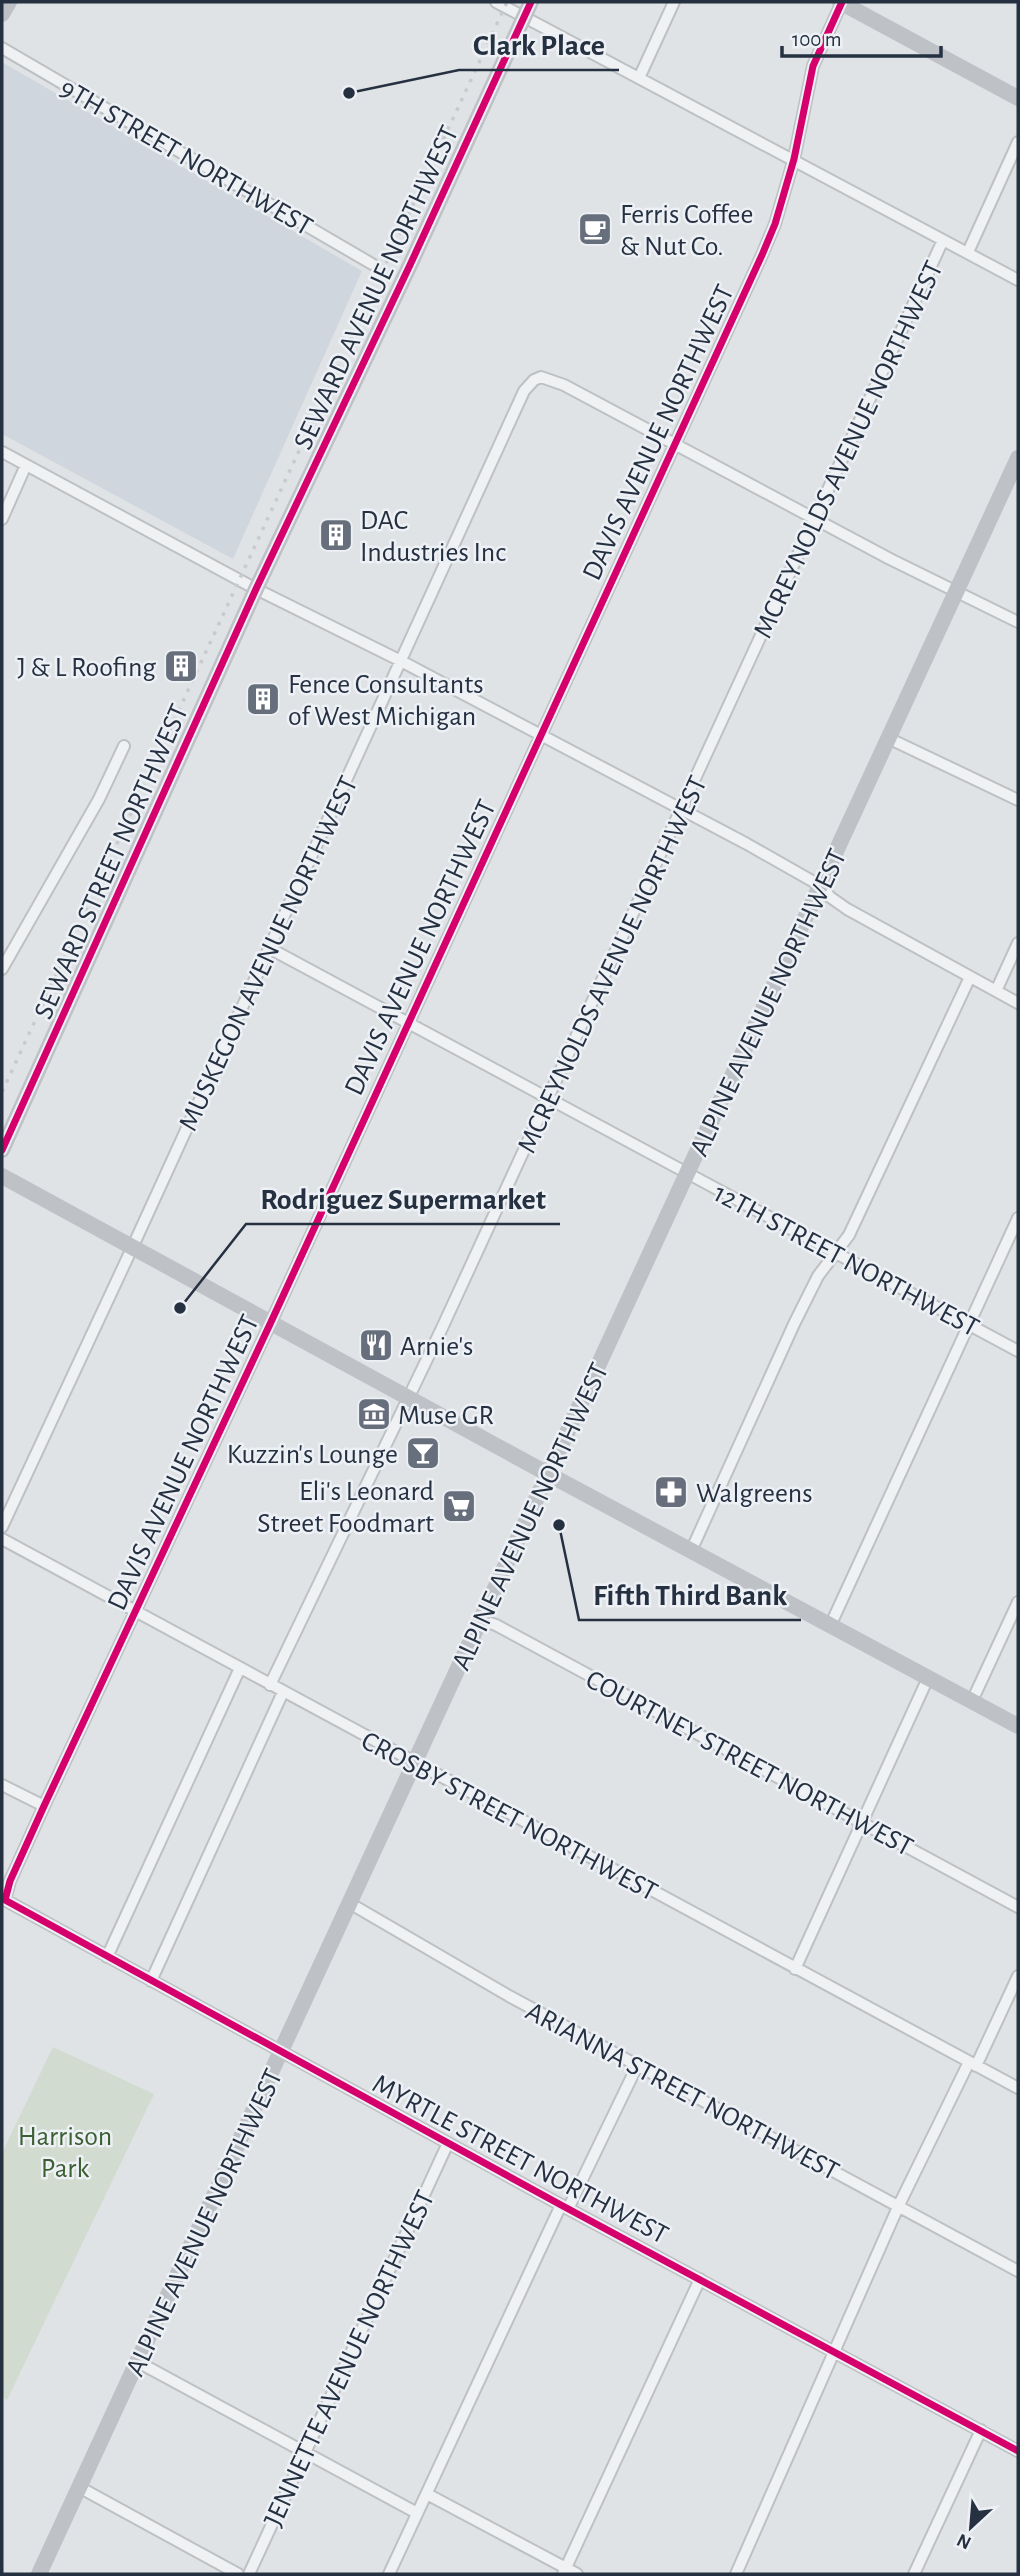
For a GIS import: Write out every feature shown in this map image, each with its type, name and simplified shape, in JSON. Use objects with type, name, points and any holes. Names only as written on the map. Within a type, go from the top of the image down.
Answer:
[{"type":"main road","points":[[2,14],[9,2]]},
{"type":"main road","points":[[841,2],[1018,98]]},
{"type":"main road","name":"SEWARD AVENUE NORTHWEST","points":[[256,589],[528,9]]},
{"type":"main road","name":"ALPINE AVENUE NORTHWEST","points":[[39,2574],[1018,458]]},
{"type":"main road","name":"SEWARD STREET NORTHWEST","points":[[2,1150],[256,589]]},
{"type":"main road","points":[[2,1175],[409,1399],[1018,1726]]},
{"type":"street","points":[[496,2],[528,9],[639,78],[1018,280]]},
{"type":"street","points":[[639,78],[674,2]]},
{"type":"street","name":"DAVIS AVENUE NORTHWEST","points":[[5,1900],[10,1881],[44,1806],[271,1321],[775,224],[794,159],[813,66],[841,2]]},
{"type":"street","name":"9TH STREET NORTHWEST","points":[[2,48],[372,264]]},
{"type":"street","name":"MCREYNOLDS AVENUE NORTHWEST","points":[[968,253],[1018,142]]},
{"type":"street","name":"MCREYNOLDS AVENUE NORTHWEST","points":[[270,1685],[409,1399],[549,1099],[943,240]]},
{"type":"street","name":"MUSKEGON AVENUE NORTHWEST","points":[[2,1527],[524,391],[534,380],[541,377],[553,380],[675,443]]},
{"type":"street","points":[[675,443],[815,519],[1018,622]]},
{"type":"street","points":[[2,452],[256,589],[401,661],[682,810],[821,886],[830,897],[847,909],[1018,1003]]},
{"type":"street","points":[[2,519],[26,465]]},
{"type":"street","points":[[888,738],[1018,800]]},
{"type":"street","points":[[2,969],[99,799],[124,746]]},
{"type":"street","points":[[996,991],[1018,943]]},
{"type":"street","name":"12TH STREET NORTHWEST","points":[[269,948],[1018,1350]]},
{"type":"street","points":[[691,1551],[794,1324],[818,1276],[849,1235],[970,977]]},
{"type":"street","points":[[830,1626],[1018,1218]]},
{"type":"street","name":"CROSBY STREET NORTHWEST","points":[[2,1539],[1018,2088]]},
{"type":"street","points":[[972,1701],[1018,1602]]},
{"type":"street","name":"COURTNEY STREET NORTHWEST","points":[[481,1620],[496,1625],[1018,1907]]},
{"type":"street","points":[[107,1957],[240,1668]]},
{"type":"street","points":[[795,1969],[928,1678]]},
{"type":"street","points":[[151,1981],[283,1692]]},
{"type":"street","points":[[2,1786],[44,1806]]},
{"type":"street","name":"MYRTLE STREET NORTHWEST","points":[[5,1900],[564,2207],[1018,2451]]},
{"type":"street","name":"ARIANNA STREET NORTHWEST","points":[[351,1904],[509,1996],[1018,2271]]},
{"type":"street","points":[[736,2574],[898,2207],[1018,1976]]},
{"type":"street","points":[[389,2574],[564,2207],[638,2064]]},
{"type":"street","name":"JENNETTE AVENUE NORTHWEST","points":[[249,2574],[448,2143]]},
{"type":"street","points":[[564,2571],[700,2279]]},
{"type":"street","points":[[138,2362],[417,2513]]},
{"type":"street","points":[[914,2574],[981,2430]]},
{"type":"street","points":[[79,2487],[238,2574]]},
{"type":"street","points":[[427,2494],[564,2571],[577,2574]]},
{"type":"shaded area","points":[[2,62],[362,271],[233,559],[2,434]]},
{"type":"green space","name":"Harrison Park","points":[[53,2047],[154,2094],[7,2400],[2,2397],[2,2153]]},
{"type":"railway","points":[[2,1092],[507,2]]},
{"type":"cycle path","points":[[2,1150],[256,589],[531,2]]},
{"type":"cycle path","points":[[842,2],[813,66],[794,159],[775,224],[762,255],[271,1322],[44,1806],[10,1881],[5,1900],[561,2205],[1018,2451]]},
{"type":"place","name":"Clark Place","points":[[349,93]]},
{"type":"place","name":"Ferris Coffee & Nut Co.","points":[[595,229]]},
{"type":"place","name":"DAC Industries Inc","points":[[336,535]]},
{"type":"place","name":"J & L Roofing","points":[[181,666]]},
{"type":"place","name":"Fence Consultants of West Michigan","points":[[263,699]]},
{"type":"place","name":"Rodriguez Supermarket","points":[[180,1308]]},
{"type":"place","name":"Arnie's","points":[[376,1345]]},
{"type":"place","name":"Muse GR","points":[[374,1414]]},
{"type":"place","name":"Kuzzin's Lounge","points":[[423,1453]]},
{"type":"place","name":"Walgreens","points":[[671,1492]]},
{"type":"place","name":"Eli's Leonard Street Foodmart","points":[[459,1506]]},
{"type":"place","name":"Fifth Third Bank","points":[[559,1525]]}]
